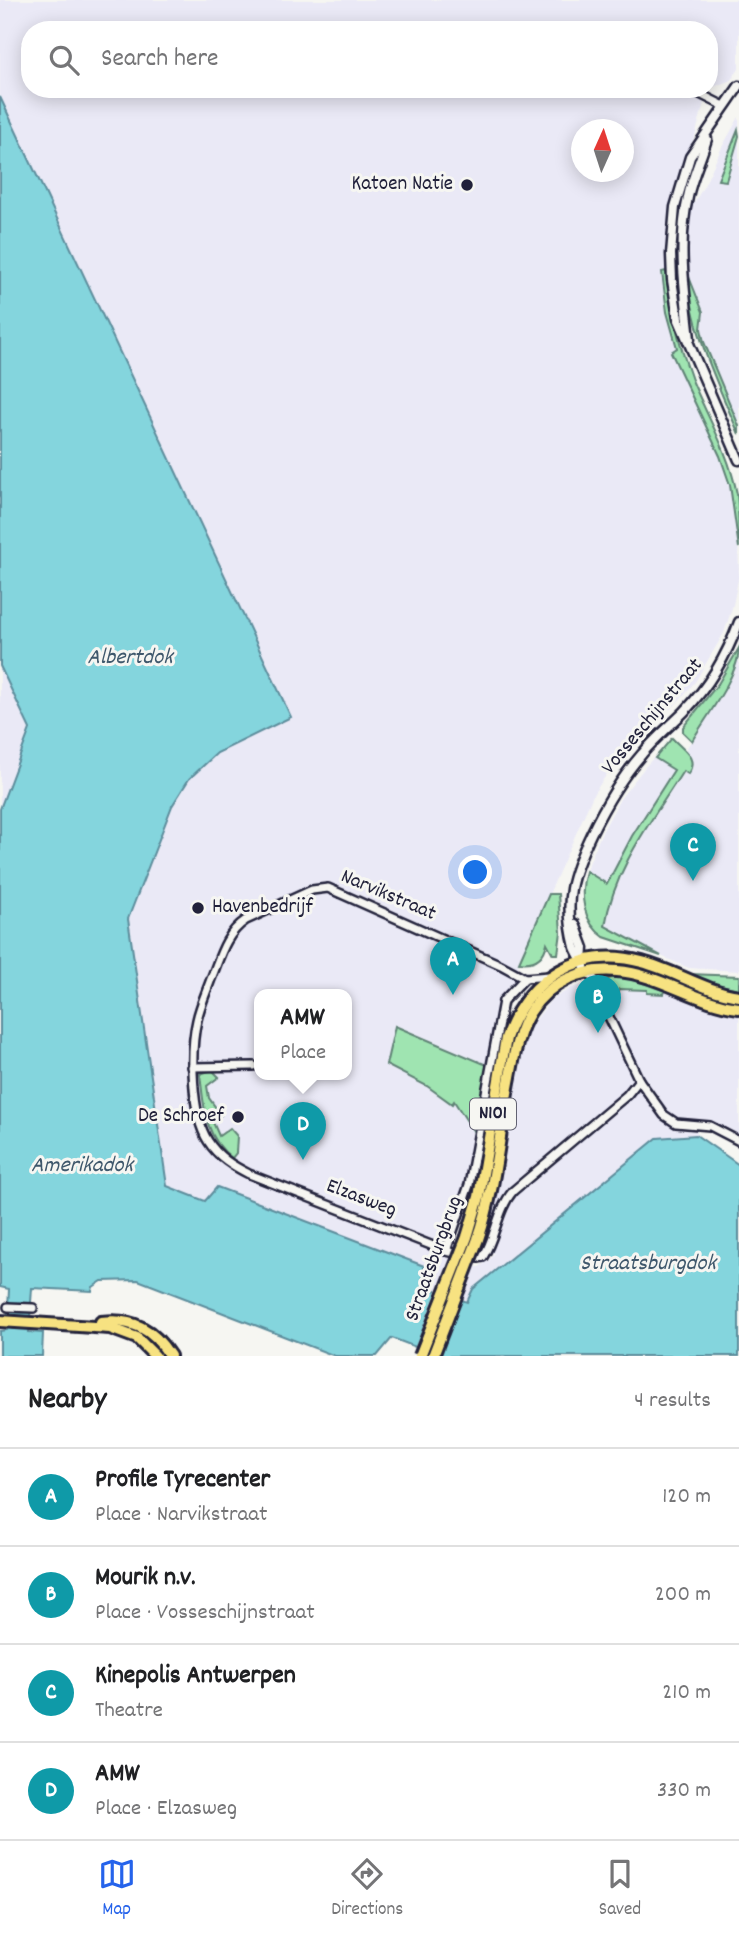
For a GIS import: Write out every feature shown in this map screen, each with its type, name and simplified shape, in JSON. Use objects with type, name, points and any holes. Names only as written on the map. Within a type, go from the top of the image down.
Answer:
[{"type":"main road","name":"N101","points":[[585,967],[612,958],[643,962],[718,992],[739,996]]},
{"type":"main road","name":"Straatsburgbrug","points":[[420,1356],[475,1212],[506,1038],[511,1025],[529,995],[549,976],[585,967]]},
{"type":"main road","name":"Straatsburgbrug","points":[[433,1356],[487,1212],[515,1050],[529,1013],[541,998],[585,967]]},
{"type":"main road","name":"N101","points":[[585,967],[636,974],[710,1002],[739,1008]]},
{"type":"main road","points":[[85,1326],[112,1321],[136,1324],[152,1333],[170,1356]]},
{"type":"main road","points":[[4,1322],[110,1328],[126,1332],[140,1340],[155,1356]]},
{"type":"street","points":[[739,86],[690,157],[677,200],[671,236],[671,270],[678,318],[739,460]]},
{"type":"street","points":[[708,98],[724,106]]},
{"type":"street","name":"Vosseschijnstraat","points":[[739,622],[729,647],[706,685],[683,713],[643,753],[612,793],[575,868],[569,892],[570,913],[584,948],[585,967],[595,980],[600,998],[639,1080],[667,1119],[684,1124],[710,1126],[739,1141]]},
{"type":"street","name":"Narvikstraat","points":[[192,1067],[197,1017],[229,936],[246,920],[312,890],[328,888],[342,893],[525,978]]},
{"type":"street","points":[[446,1251],[466,1197],[503,1001],[525,978],[549,976]]},
{"type":"street","points":[[192,1067],[254,1066]]},
{"type":"street","name":"Elzasweg","points":[[192,1067],[198,1114],[204,1133],[214,1149],[226,1160],[249,1174],[467,1257],[483,1257],[504,1205],[513,1191],[627,1095],[639,1080]]},
{"type":"street","points":[[8,1307],[33,1308]]},
{"type":"shaded area","points":[[0,0],[739,0],[739,69],[731,80],[718,85],[718,21],[21,21],[21,98],[706,98],[695,136],[683,160],[674,198],[667,237],[666,271],[674,325],[680,344],[693,381],[721,443],[737,494],[739,575],[733,605],[724,633],[695,682],[674,706],[649,723],[617,752],[618,758],[594,793],[519,962],[517,974],[521,978],[499,1004],[463,1188],[443,1240],[455,1245],[437,1291],[422,1285],[423,1266],[217,1187],[205,1201],[167,1186],[128,920],[172,806],[189,779],[217,753],[291,717],[0,97]]},
{"type":"shaded area","points":[[739,117],[739,434],[708,364],[696,326],[688,292],[686,241],[692,206]]},
{"type":"shaded area","points":[[739,654],[739,971],[689,968],[605,926],[586,871],[601,834],[620,799],[672,738],[685,751],[726,683]]},
{"type":"shaded area","points":[[0,666],[30,729],[0,809]]},
{"type":"shaded area","points":[[615,976],[631,979],[716,1010],[739,1015],[739,1137],[726,1128],[711,1123],[683,1122],[696,1129],[698,1137],[467,1303],[463,1301],[474,1267],[479,1267],[489,1260],[494,1253],[478,1251],[494,1210],[522,1052],[531,1026],[551,1000],[571,988]]},
{"type":"green space","points":[[738,130],[739,136],[726,181],[718,180]]},
{"type":"green space","points":[[666,271],[673,313],[687,367],[723,450],[737,494],[739,548],[730,485],[720,456],[671,352],[677,348],[667,312],[662,272]]},
{"type":"green space","points":[[687,272],[703,312],[701,329],[704,342],[739,426],[739,434],[700,335]]},
{"type":"green space","points":[[739,648],[738,659],[728,683],[692,741],[683,732],[683,727],[718,684]]},
{"type":"green space","points":[[672,738],[688,754],[691,768],[688,774],[683,771],[636,845],[617,884],[605,926],[661,956],[604,937],[597,931],[584,908],[583,889],[586,871],[607,884],[632,836],[674,770],[655,758]]},
{"type":"green space","points":[[549,894],[558,894],[561,932],[558,954],[553,954],[547,943],[538,959],[519,962]]},
{"type":"green space","points":[[689,974],[739,976],[739,989],[711,983]]},
{"type":"green space","points":[[615,976],[665,991],[664,994],[619,989],[619,994],[607,993],[604,981]]},
{"type":"green space","points":[[395,1026],[487,1065],[474,1132],[454,1101],[452,1104],[427,1086],[386,1065]]},
{"type":"green space","points":[[212,1070],[219,1077],[207,1086],[209,1098],[221,1115],[212,1120],[219,1136],[230,1128],[237,1136],[236,1153],[232,1158],[216,1141],[207,1120],[200,1074]]},
{"type":"water","points":[[0,97],[291,717],[217,753],[189,779],[172,806],[128,919],[167,1186],[205,1201],[217,1187],[424,1266],[422,1285],[467,1302],[473,1289],[657,1138],[696,1135],[739,1165],[739,1356],[439,1356],[392,1338],[377,1356],[335,1356],[138,1280],[102,1281],[93,1287],[92,1291],[32,1288],[29,1332],[43,1333],[42,1356],[0,1356],[0,1331],[7,1330],[9,1289],[0,1287],[0,809],[30,729],[0,666]]},
{"type":"pier","points":[[438,1288],[461,1297],[429,1356],[414,1350]]},
{"type":"place","name":"Katoen Natie","points":[[467,185]]},
{"type":"place","name":"Kinepolis Antwerpen","points":[[693,881]]},
{"type":"place","name":"Havenbedrijf","points":[[198,908]]},
{"type":"place","name":"Profile Tyrecenter","points":[[453,995]]},
{"type":"place","name":"Mourik n.v.","points":[[598,1033]]},
{"type":"place","name":"De Schroef","points":[[238,1117]]},
{"type":"place","name":"AMW","points":[[303,1160]]},
{"type":"water label","name":"Albertdok","points":[[130,658]]},
{"type":"water label","name":"Amerikadok","points":[[82,1166]]},
{"type":"water label","name":"Straatsburgdok","points":[[648,1264]]}]
